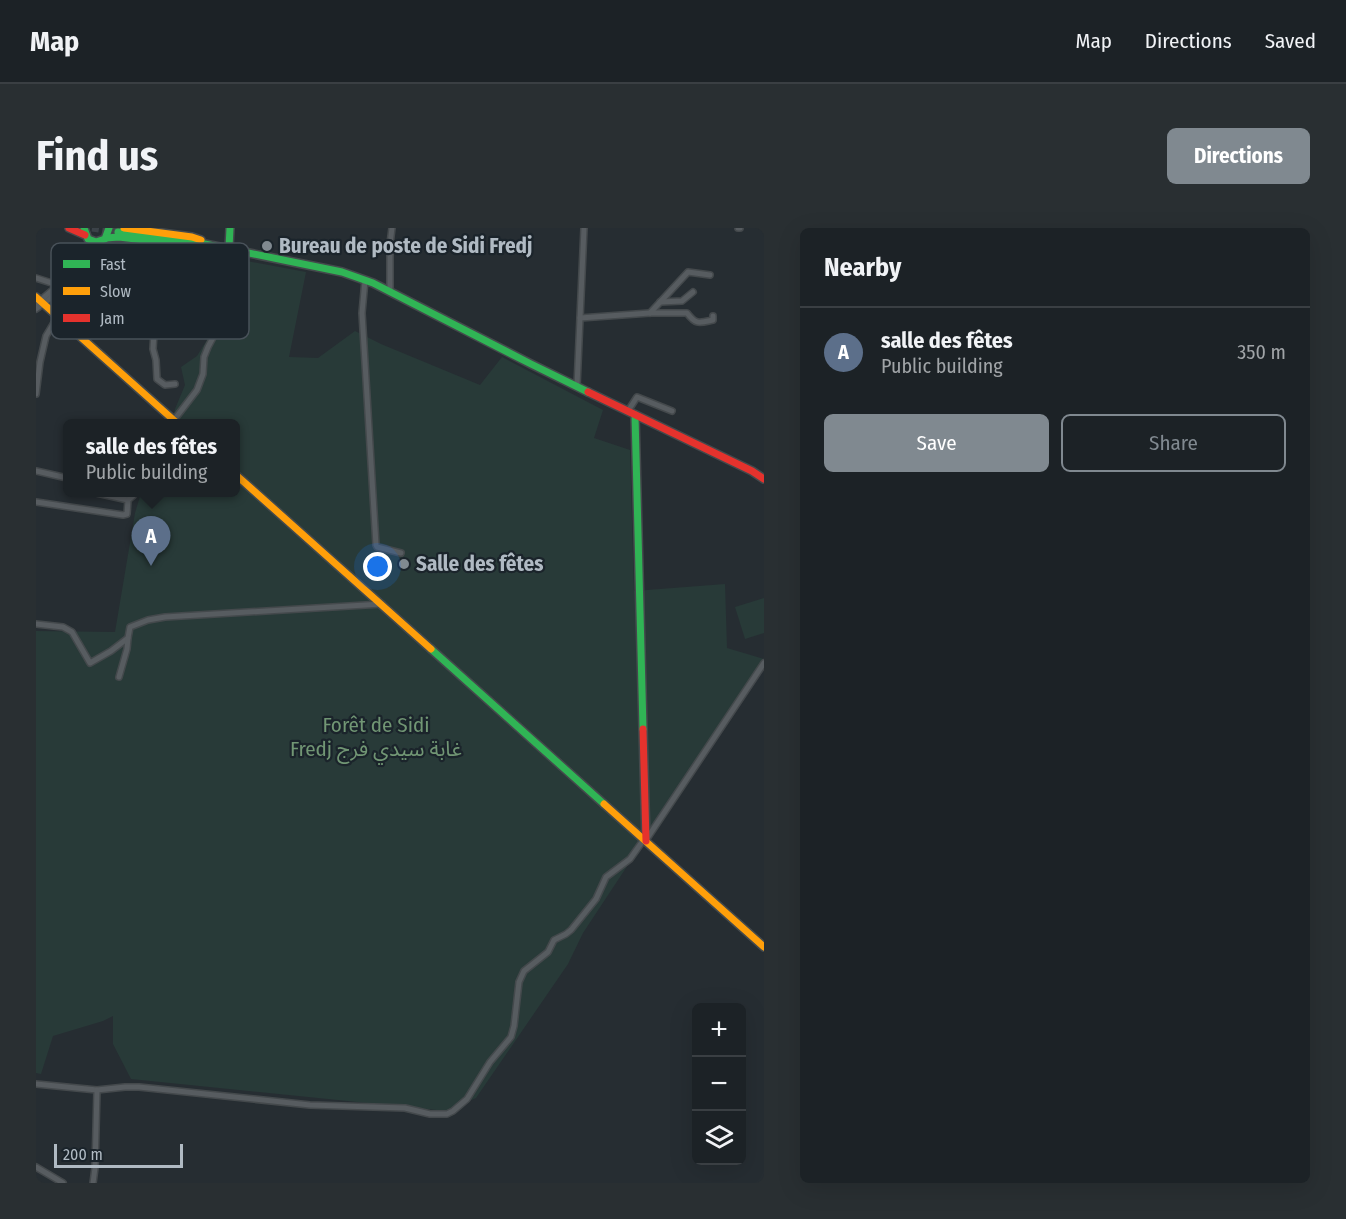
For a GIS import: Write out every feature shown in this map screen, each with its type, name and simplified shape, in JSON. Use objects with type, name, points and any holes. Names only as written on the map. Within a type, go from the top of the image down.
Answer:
[{"type":"main road","points":[[69,228],[85,233],[95,242],[119,237],[165,243]]},
{"type":"main road","points":[[106,238],[109,228]]},
{"type":"main road","points":[[229,243],[230,228]]},
{"type":"main road","points":[[121,230],[202,243]]},
{"type":"main road","points":[[249,253],[342,272],[374,283],[764,479]]},
{"type":"main road","points":[[39,301],[51,310]]},
{"type":"main road","points":[[83,339],[171,419]]},
{"type":"main road","points":[[632,413],[644,841]]},
{"type":"main road","points":[[240,478],[764,947]]},
{"type":"street","points":[[390,292],[392,228]]},
{"type":"street","points":[[576,386],[585,228]]},
{"type":"street","points":[[650,314],[688,272],[710,275]]},
{"type":"street","points":[[36,278],[51,284]]},
{"type":"street","points":[[365,280],[362,313],[376,545],[401,553]]},
{"type":"street","points":[[36,309],[39,301],[51,290]]},
{"type":"street","points":[[660,302],[682,301],[693,292]]},
{"type":"street","points":[[580,318],[687,313],[696,322],[712,320],[713,316]]},
{"type":"street","points":[[36,394],[40,362],[46,336],[51,328]]},
{"type":"street","points":[[154,339],[157,379],[165,385],[175,384]]},
{"type":"street","points":[[175,419],[197,390],[203,374],[204,357],[212,339]]},
{"type":"street","points":[[632,413],[637,397],[672,411]]},
{"type":"street","points":[[36,471],[63,477]]},
{"type":"street","points":[[114,497],[128,500]]},
{"type":"street","points":[[36,502],[123,515],[127,514],[128,500],[132,497]]},
{"type":"street","points":[[119,677],[130,627],[148,620],[165,617],[382,604]]},
{"type":"street","points":[[36,624],[63,627],[72,632],[90,663],[128,638]]},
{"type":"street","points":[[36,1084],[97,1090],[132,1087],[310,1105],[405,1108],[430,1114],[447,1114],[453,1111],[467,1099],[490,1062],[511,1037],[519,982],[524,971],[547,953],[554,940],[571,930],[594,902],[606,877],[630,859],[764,663]]},
{"type":"street","points":[[93,1183],[97,1090]]},
{"type":"street","points":[[36,1167],[59,1182]]},
{"type":"green space","name":"Forêt de Sidi Fredj غابة سيدي فرج","points":[[249,261],[306,272],[289,357],[318,358],[355,331],[480,385],[502,357],[603,410],[594,438],[630,450],[634,591],[725,584],[727,648],[764,659],[583,933],[568,964],[476,1098],[446,1111],[131,1079],[113,1044],[113,1016],[53,1036],[41,1074],[36,1073],[36,631],[115,632],[135,513],[140,497],[240,497],[240,419],[173,419],[185,385],[181,367],[197,356],[208,339],[249,339]]},
{"type":"green space","points":[[764,598],[764,633],[745,639],[735,607]]},
{"type":"tunnel","points":[[92,228],[118,232]]},
{"type":"traffic: fast","points":[[84,228],[88,239],[96,242],[105,239],[109,228]]},
{"type":"traffic: fast","points":[[229,243],[230,228]]},
{"type":"traffic: fast","points":[[118,232],[200,243]]},
{"type":"traffic: fast","points":[[106,238],[119,237],[169,243]]},
{"type":"traffic: fast","points":[[249,253],[342,272],[373,283],[588,392]]},
{"type":"traffic: fast","points":[[635,415],[643,729]]},
{"type":"traffic: fast","points":[[431,649],[604,804]]},
{"type":"traffic: slow","points":[[124,228],[201,240]]},
{"type":"traffic: slow","points":[[36,297],[51,310]]},
{"type":"traffic: slow","points":[[83,339],[172,419]]},
{"type":"traffic: slow","points":[[240,478],[431,649]]},
{"type":"traffic: slow","points":[[604,804],[764,947]]},
{"type":"traffic: jam","points":[[69,228],[85,235]]},
{"type":"traffic: jam","points":[[588,392],[752,471],[764,479]]},
{"type":"traffic: jam","points":[[643,729],[646,841]]},
{"type":"place","name":"Bureau de poste de Sidi Fredj","points":[[267,246]]},
{"type":"place","name":"Salle des fêtes","points":[[404,564]]},
{"type":"place","name":"salle des fêtes","points":[[151,566]]}]
